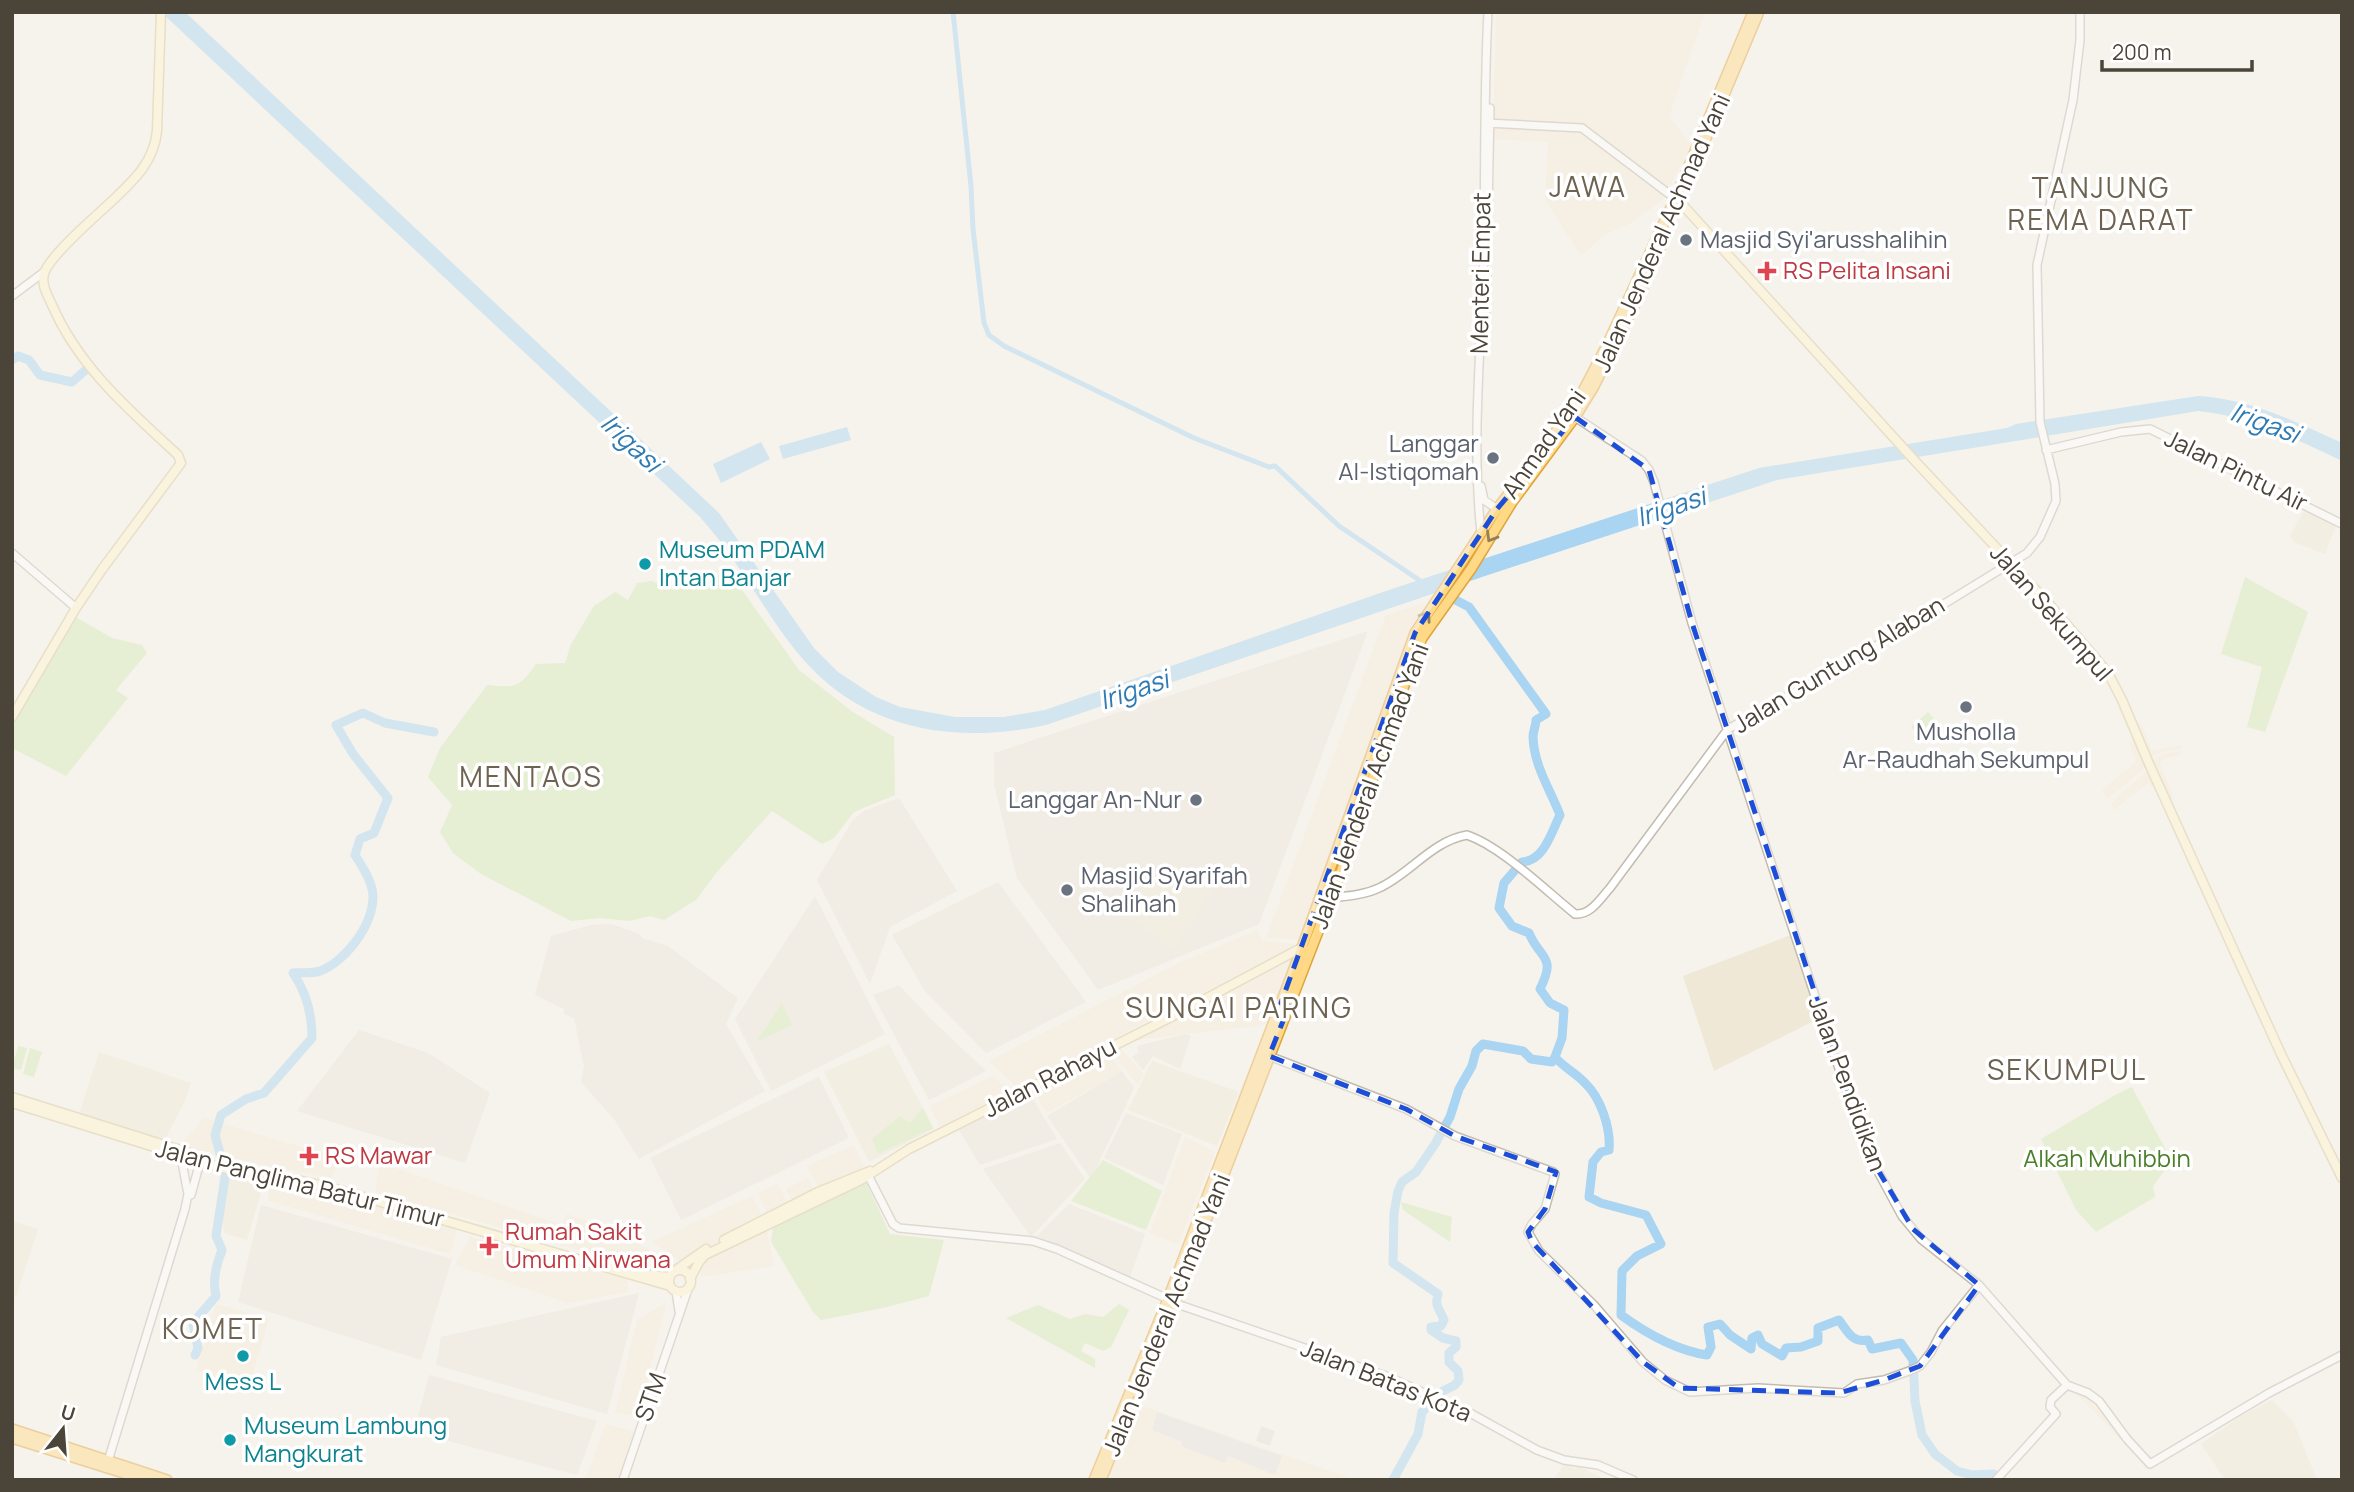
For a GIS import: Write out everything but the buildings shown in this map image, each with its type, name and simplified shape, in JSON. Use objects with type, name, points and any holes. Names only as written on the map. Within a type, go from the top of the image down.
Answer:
[{"type":"highway","name":"Ahmad Yani","points":[[1461,563],[1497,509],[1540,458],[1582,393],[1677,200],[1753,12]]},
{"type":"highway","name":"Jalan Jenderal Achmad Yani","points":[[1540,458],[1575,417],[1615,347],[1758,12]]},
{"type":"highway","name":"Jalan Jenderal Achmad Yani","points":[[1285,1004],[1303,947],[1351,832],[1415,653],[1422,638],[1471,569],[1532,469]]},
{"type":"highway","name":"Jalan Jenderal Achmad Yani","points":[[1351,832],[1411,642],[1418,626],[1461,563]]},
{"type":"highway","name":"Jalan Jenderal Achmad Yani","points":[[1101,1480],[1279,1019],[1331,898],[1344,849]]},
{"type":"highway","name":"Jalan Jenderal Achmad Yani","points":[[1193,1244],[1269,1056],[1279,1019]]},
{"type":"highway","name":"Jalan Jenderal Achmad Yani","points":[[1094,1480],[1171,1301]]},
{"type":"highway","points":[[12,1429],[55,1448],[146,1480]]},
{"type":"highway","points":[[12,1438],[109,1461],[167,1480]]},
{"type":"main road","points":[[12,717],[76,608],[181,463],[178,455],[90,369],[56,313],[44,287],[44,272],[85,226],[132,182],[151,157],[157,131],[160,15]]},
{"type":"main road","name":"Jalan Sekumpul","points":[[1677,200],[1914,461],[2050,605],[2108,673],[2281,1054],[2342,1178]]},
{"type":"main road","name":"Jalan Rahayu","points":[[870,1172],[909,1149],[1184,1011],[1303,947]]},
{"type":"main road","name":"Jalan Panglima Batur Timur","points":[[13,1100],[181,1157],[222,1168],[299,1179],[672,1282],[684,1271],[690,1282]]},
{"type":"main road","name":"Jalan Panglima Batur Timur","points":[[36,1108],[202,1157],[331,1182],[401,1205]]},
{"type":"main road","points":[[870,1172],[705,1255],[696,1266],[684,1291],[672,1282],[702,1252],[766,1217],[870,1172]]},
{"type":"street","name":"Menteri Empat","points":[[1481,533],[1480,426],[1490,12]]},
{"type":"street","name":"Jalan Guntung Alaban","points":[[1331,898],[1357,895],[1380,888],[1444,843],[1462,836],[1475,838],[1516,866],[1575,914],[1584,914],[1618,878],[1728,729],[1843,666],[2009,564],[2027,552],[2040,537],[2056,501],[2055,484],[2040,422],[2038,265],[2073,100],[2080,40],[2080,12]]},
{"type":"street","points":[[1488,123],[1582,128],[1677,200]]},
{"type":"street","points":[[12,296],[44,272]]},
{"type":"street","name":"Jalan Pendidikan","points":[[1575,417],[1642,461],[1654,482],[1692,623],[1799,950],[1868,1153],[1902,1216],[1921,1239],[1979,1285],[2067,1385],[2088,1392],[2099,1401],[2127,1439],[2150,1464],[2269,1393],[2342,1355]]},
{"type":"street","name":"Jalan Pintu Air","points":[[2045,447],[2150,429],[2342,524]]},
{"type":"street","name":"Menteri Empat","points":[[1480,468],[1482,495],[1497,509]]},
{"type":"street","points":[[12,553],[76,608]]},
{"type":"street","points":[[1269,1056],[1406,1109],[1440,1129],[1553,1172],[1545,1209],[1532,1223],[1528,1232],[1532,1242],[1594,1305],[1643,1362],[1679,1388],[1690,1392],[1758,1388],[1811,1389],[1839,1393],[1864,1382],[1884,1380],[1909,1371],[1920,1366],[1942,1331],[1979,1285]]},
{"type":"street","points":[[166,1279],[188,1194],[181,1157]]},
{"type":"street","points":[[109,1461],[189,1210],[200,1161]]},
{"type":"street","name":"Jalan Batas Kota","points":[[870,1172],[893,1224],[899,1228],[1033,1241],[1057,1249],[1171,1301],[1386,1376],[1437,1397],[1537,1450],[1564,1460],[1598,1465],[1633,1480]]},
{"type":"street","points":[[672,1282],[680,1315]]},
{"type":"street","name":"STM","points":[[623,1480],[690,1282]]},
{"type":"street","points":[[1997,1479],[2056,1414],[2050,1407],[2051,1400],[2067,1385]]},
{"type":"highlighted area","points":[[1575,417],[1649,470],[1692,623],[1868,1153],[1913,1229],[1979,1285],[1920,1366],[1884,1380],[1839,1393],[1679,1388],[1643,1362],[1532,1242],[1528,1232],[1545,1209],[1556,1172],[1455,1136],[1406,1109],[1269,1056],[1289,1006],[1281,1003],[1415,633],[1497,509]]},
{"type":"shaded area","points":[[1496,12],[1705,12],[1669,116],[1691,145],[1662,201],[1629,224],[1604,235],[1581,256],[1545,200],[1548,142],[1493,139]]},
{"type":"shaded area","points":[[2305,509],[2337,523],[2325,554],[2294,542],[2290,536]]},
{"type":"shaded area","points":[[1425,603],[1299,939],[1266,938],[1386,615]]},
{"type":"shaded area","points":[[1368,631],[1259,924],[1098,990],[1017,878],[994,784],[994,753]]},
{"type":"shaded area","points":[[2141,723],[2152,751],[2182,745],[2181,749],[2149,758],[2136,725]]},
{"type":"shaded area","points":[[2137,736],[2148,766],[2107,799],[2102,790],[2136,762],[2129,743]]},
{"type":"shaded area","points":[[2181,751],[2181,755],[2165,758],[2160,764],[2174,798],[2168,800],[2150,761],[2166,753]]},
{"type":"shaded area","points":[[2150,768],[2157,784],[2152,788],[2148,783],[2114,810],[2111,803]]},
{"type":"shaded area","points":[[899,798],[957,891],[890,927],[870,984],[817,880],[853,820],[864,811]]},
{"type":"shaded area","points":[[1163,861],[1216,884],[1174,951],[1128,917],[1127,907]]},
{"type":"shaded area","points":[[998,882],[1086,1002],[986,1053],[925,991],[892,935]]},
{"type":"shaded area","points":[[815,896],[885,1034],[771,1091],[735,1019]]},
{"type":"shaded area","points":[[612,924],[668,946],[738,998],[726,1024],[765,1091],[639,1159],[614,1119],[581,1082],[584,1066],[574,1018],[564,1014],[564,1009],[535,995],[551,936],[591,925]]},
{"type":"shaded area","points":[[1257,930],[1262,941],[1297,944],[1018,1088],[989,1061],[1177,964]]},
{"type":"shaded area","points":[[1791,935],[1818,1019],[1714,1071],[1683,976]]},
{"type":"shaded area","points":[[1293,956],[1293,964],[1265,1025],[1135,1040]]},
{"type":"shaded area","points":[[899,985],[986,1071],[929,1100],[873,995]]},
{"type":"shaded area","points":[[359,1030],[428,1053],[490,1093],[465,1163],[297,1111]]},
{"type":"shaded area","points":[[1185,1034],[1191,1036],[1180,1069],[1153,1056],[1143,1070],[1132,1057],[1139,1052],[1137,1046]]},
{"type":"shaded area","points":[[889,1044],[934,1129],[869,1162],[824,1072]]},
{"type":"shaded area","points":[[1119,1047],[1144,1074],[1137,1084],[1110,1051]]},
{"type":"shaded area","points":[[99,1052],[191,1083],[164,1141],[79,1114]]},
{"type":"shaded area","points":[[1109,1053],[1122,1071],[1047,1113],[1034,1091]]},
{"type":"shaded area","points":[[1152,1061],[1239,1092],[1217,1146],[1128,1110]]},
{"type":"shaded area","points":[[1122,1071],[1134,1088],[1091,1179],[1047,1116]]},
{"type":"shaded area","points":[[993,1076],[1011,1094],[941,1130],[930,1106]]},
{"type":"shaded area","points":[[819,1077],[849,1138],[681,1220],[650,1158]]},
{"type":"shaded area","points":[[1030,1094],[1057,1139],[980,1165],[956,1125]]},
{"type":"shaded area","points":[[1126,1113],[1182,1134],[1163,1185],[1104,1158]]},
{"type":"shaded area","points":[[204,1118],[338,1158],[335,1170],[331,1178],[177,1148]]},
{"type":"shaded area","points":[[1185,1137],[1215,1152],[1178,1244],[1150,1233]]},
{"type":"shaded area","points":[[1060,1143],[1085,1179],[1031,1237],[983,1169]]},
{"type":"shaded area","points":[[854,1145],[864,1167],[820,1190],[807,1166]]},
{"type":"shaded area","points":[[380,1163],[562,1225],[567,1214],[628,1236],[661,1259],[652,1271],[375,1192]]},
{"type":"shaded area","points":[[274,1175],[458,1224],[450,1254],[267,1200]]},
{"type":"shaded area","points":[[219,1177],[264,1182],[247,1240],[224,1233]]},
{"type":"shaded area","points":[[808,1178],[815,1192],[793,1203],[786,1189]]},
{"type":"shaded area","points":[[778,1184],[788,1204],[768,1215],[758,1193]]},
{"type":"shaded area","points":[[752,1196],[763,1217],[681,1262],[652,1242]]},
{"type":"shaded area","points":[[1069,1204],[1145,1234],[1130,1277],[1037,1236]]},
{"type":"shaded area","points":[[261,1205],[452,1259],[421,1360],[238,1302]]},
{"type":"shaded area","points":[[12,1221],[38,1229],[16,1297],[12,1296]]},
{"type":"shaded area","points":[[767,1230],[774,1266],[701,1277],[702,1261]]},
{"type":"shaded area","points":[[470,1237],[627,1279],[628,1292],[568,1303],[455,1265]]},
{"type":"shaded area","points":[[639,1293],[607,1414],[436,1365],[441,1337]]},
{"type":"shaded area","points":[[666,1303],[639,1416],[615,1413],[637,1320]]},
{"type":"shaded area","points":[[216,1304],[269,1319],[249,1387],[196,1371]]},
{"type":"shaded area","points":[[429,1375],[597,1421],[577,1475],[414,1432]]},
{"type":"shaded area","points":[[2080,1391],[2097,1403],[2124,1438],[2121,1440],[2077,1394]]},
{"type":"shaded area","points":[[2272,1400],[2293,1421],[2317,1480],[2225,1480],[2201,1444],[2241,1416]]},
{"type":"shaded area","points":[[1134,1403],[1347,1477],[1345,1480],[1104,1480]]},
{"type":"shaded area","points":[[1157,1412],[1282,1456],[1275,1475],[1228,1456],[1225,1463],[1181,1446],[1182,1442],[1152,1430]]},
{"type":"shaded area","points":[[606,1424],[639,1433],[621,1480],[585,1480]]},
{"type":"shaded area","points":[[1261,1426],[1275,1431],[1270,1446],[1256,1441]]},
{"type":"shaded area","points":[[1565,1463],[1575,1469],[1578,1466],[1602,1478],[1553,1480]]},
{"type":"green space","points":[[718,575],[742,590],[799,670],[853,712],[894,737],[895,795],[854,812],[834,838],[822,844],[772,811],[717,872],[696,900],[664,920],[650,916],[629,921],[600,918],[571,921],[481,874],[453,853],[440,832],[452,805],[428,777],[440,748],[487,685],[516,685],[536,664],[565,663],[571,644],[594,606],[615,592],[628,600],[637,583],[652,581],[673,590],[686,578]]},
{"type":"green space","points":[[2245,577],[2308,612],[2265,732],[2247,727],[2262,667],[2221,654]]},
{"type":"green space","points":[[74,616],[112,638],[142,645],[147,653],[116,690],[128,698],[66,776],[12,748],[12,721]]},
{"type":"green space","points":[[1928,712],[1935,720],[1918,734],[1912,726]]},
{"type":"green space","points":[[782,1003],[792,1025],[758,1041],[759,1038]]},
{"type":"green space","points":[[18,1046],[27,1048],[21,1070],[12,1068]]},
{"type":"green space","points":[[30,1048],[42,1052],[34,1077],[23,1074]]},
{"type":"green space","name":"Alkah Muhibbin","points":[[2132,1087],[2166,1150],[2156,1164],[2165,1170],[2153,1186],[2155,1197],[2096,1232],[2076,1210],[2041,1139]]},
{"type":"green space","points":[[923,1108],[933,1128],[878,1154],[872,1139],[900,1116],[910,1123]]},
{"type":"green space","points":[[1103,1160],[1162,1191],[1146,1230],[1071,1201]]},
{"type":"green space","points":[[865,1180],[890,1234],[944,1240],[929,1296],[821,1320],[813,1312],[771,1242],[773,1227]]},
{"type":"green space","points":[[1401,1202],[1452,1217],[1450,1242],[1403,1210]]},
{"type":"green space","points":[[1119,1304],[1129,1310],[1111,1347],[1103,1351],[1085,1343],[1081,1351],[1095,1359],[1095,1368],[1006,1318],[1038,1305],[1070,1319],[1085,1314],[1103,1317]]},
{"type":"water","name":"Irigasi","points":[[161,12],[185,12],[719,513],[814,648],[838,672],[876,697],[900,707],[955,717],[1004,717],[1045,710],[1386,591],[1759,468],[2007,428],[2016,424],[2198,396],[2217,398],[2272,412],[2342,443],[2342,461],[2254,423],[2198,411],[1777,480],[1046,725],[976,733],[909,725],[848,699],[821,678],[796,651],[726,549],[700,517]]},
{"type":"water","points":[[847,427],[851,440],[783,459],[779,446]]},
{"type":"water","points":[[761,442],[770,459],[721,483],[713,464]]},
{"type":"waterway","points":[[953,12],[973,229],[984,323],[989,335],[1004,346],[1194,438],[1269,467],[1275,466],[1339,526],[1425,584]]},
{"type":"waterway","points":[[12,360],[18,356],[29,360],[40,375],[72,382],[89,367]]},
{"type":"waterway","points":[[1446,595],[1469,607],[1546,714],[1536,720],[1534,748],[1539,768],[1560,815],[1541,851],[1536,857],[1522,862],[1504,883],[1499,908],[1512,926],[1529,933],[1545,958],[1547,970],[1540,989],[1550,1003],[1564,1010],[1562,1038],[1555,1057],[1591,1089],[1604,1114],[1609,1150],[1601,1152],[1593,1162],[1589,1197],[1601,1203],[1646,1215],[1661,1244],[1637,1256],[1622,1271],[1621,1315],[1662,1340],[1707,1355],[1711,1347],[1708,1327],[1720,1324],[1730,1335],[1751,1349],[1752,1338],[1758,1335],[1762,1344],[1782,1356],[1786,1348],[1801,1347],[1818,1341],[1818,1328],[1839,1320],[1854,1338],[1868,1340],[1872,1349],[1901,1343],[1913,1360],[1915,1401],[1922,1435],[1935,1454],[1957,1471],[1972,1475],[1994,1474],[2000,1480]]},
{"type":"waterway","points":[[222,1161],[215,1135],[221,1115],[246,1099],[264,1093],[312,1038],[308,1004],[293,973],[317,972],[330,966],[359,937],[371,913],[371,885],[355,855],[360,839],[374,833],[388,798],[353,754],[336,725],[363,713],[385,723],[434,732]]},
{"type":"waterway","points":[[1393,1480],[1418,1434],[1422,1412],[1443,1391],[1459,1380],[1458,1371],[1449,1362],[1449,1353],[1456,1347],[1456,1341],[1443,1338],[1431,1330],[1431,1327],[1441,1326],[1444,1320],[1437,1305],[1438,1294],[1393,1263],[1394,1213],[1398,1191],[1402,1182],[1416,1172],[1435,1144],[1450,1117],[1476,1051],[1483,1044],[1523,1051],[1531,1059],[1552,1062],[1555,1057]]},
{"type":"waterway","points":[[195,1355],[198,1348],[193,1323],[216,1296],[215,1273],[222,1250],[216,1236],[226,1171]]},
{"type":"place","name":"Masjid Syi'arusshalihin","points":[[1686,240]]},
{"type":"place","name":"RS Pelita Insani","points":[[1767,271]]},
{"type":"place","name":"Langgar Al-Istiqomah","points":[[1493,458]]},
{"type":"place","name":"Museum PDAM Intan Banjar","points":[[645,564]]},
{"type":"place","name":"Musholla Ar-Raudhah Sekumpul","points":[[1966,707]]},
{"type":"place","name":"Langgar An-Nur","points":[[1196,800]]},
{"type":"place","name":"Masjid Syarifah Shalihah","points":[[1067,890]]},
{"type":"place","name":"RS Mawar","points":[[309,1156]]},
{"type":"place","name":"Rumah Sakit Umum Nirwana","points":[[489,1246]]},
{"type":"place","name":"Mess L","points":[[243,1356]]},
{"type":"place","name":"Museum Lambung Mangkurat","points":[[230,1440]]},
{"type":"district","name":"JAWA","points":[[1588,187]]},
{"type":"district","name":"TANJUNG REMA DARAT","points":[[2101,204]]},
{"type":"district","name":"MENTAOS","points":[[531,777]]},
{"type":"district","name":"SUNGAI PARING","points":[[1239,1008]]},
{"type":"district","name":"SEKUMPUL","points":[[2067,1070]]},
{"type":"district","name":"KOMET","points":[[213,1329]]}]
